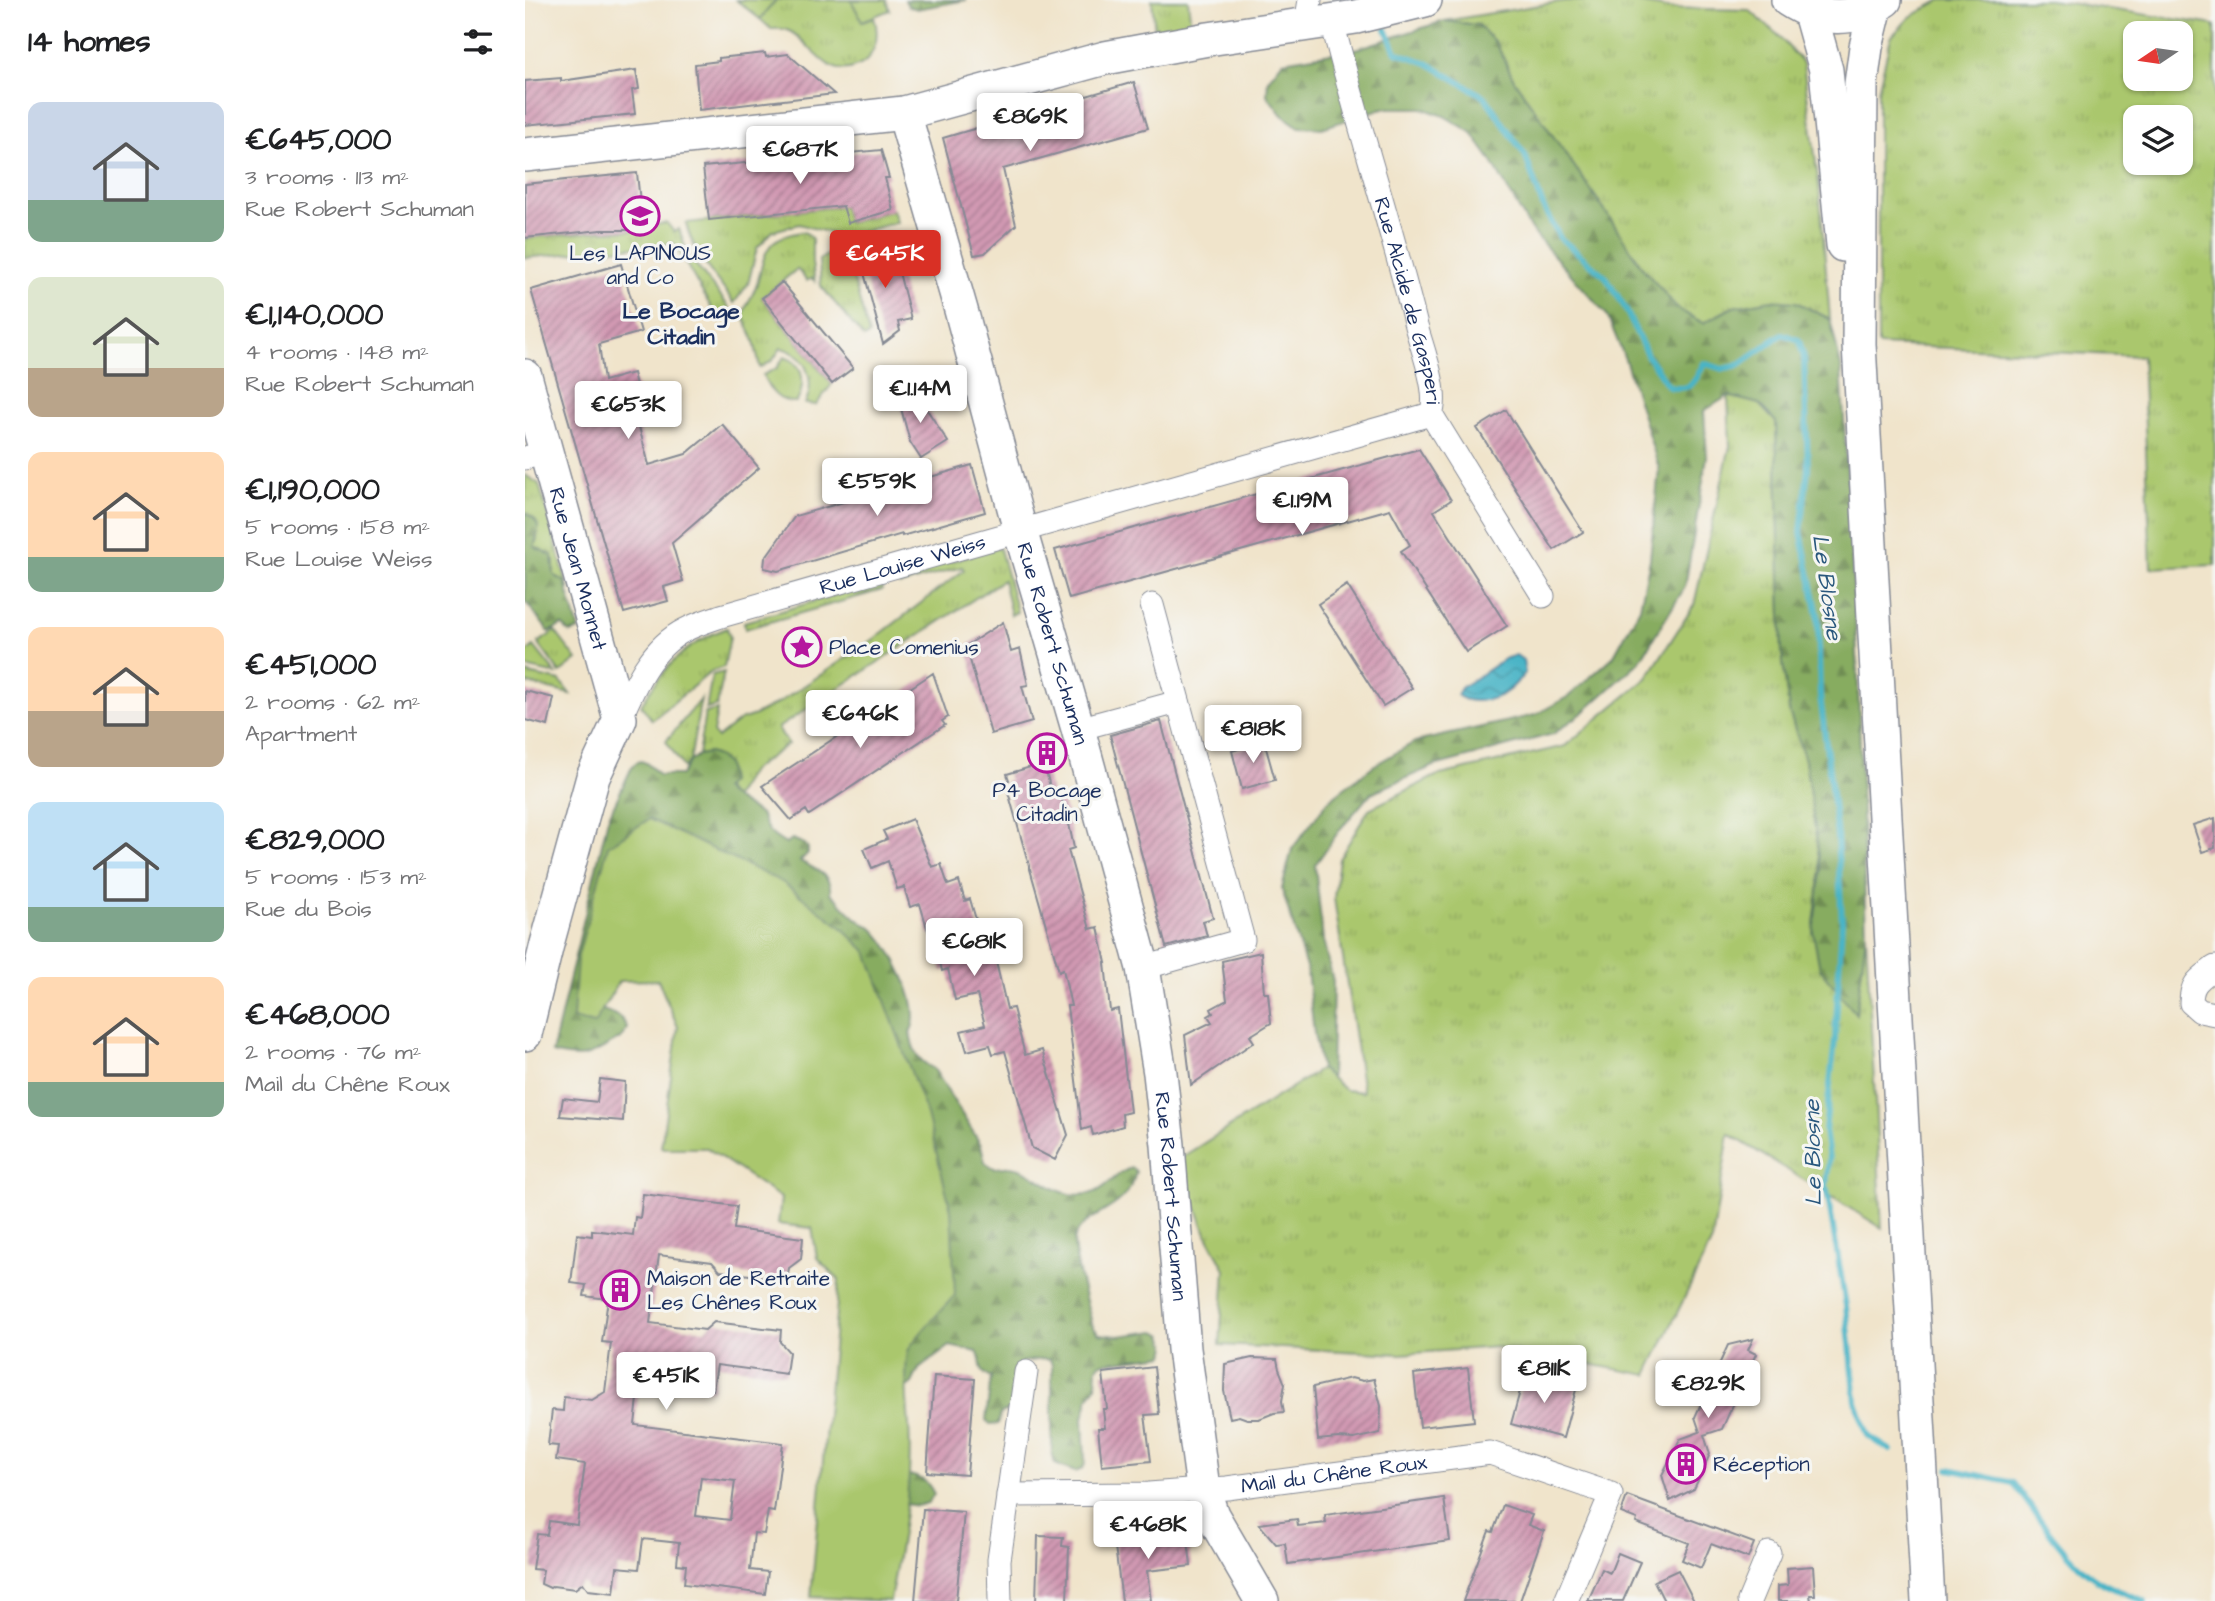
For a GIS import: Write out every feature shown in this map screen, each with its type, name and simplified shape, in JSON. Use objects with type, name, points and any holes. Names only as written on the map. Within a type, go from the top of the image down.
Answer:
[{"type":"street","points":[[525,155],[904,113],[1105,58],[1331,13],[1425,0]]},
{"type":"street","points":[[1799,6],[1826,17],[1844,17],[1861,14],[1880,3]]},
{"type":"street","points":[[1880,3],[1866,47],[1861,84],[1859,344],[1928,1601]]},
{"type":"street","points":[[1799,6],[1826,71],[1839,219],[1859,344]]},
{"type":"street","name":"Rue Alcide de Gasperi","points":[[1331,13],[1427,368],[1434,407],[1431,414],[1543,596]]},
{"type":"street","name":"Rue Robert Schuman","points":[[904,113],[1143,968],[1160,1073],[1184,1349],[1203,1488],[1212,1515],[1262,1601]]},
{"type":"street","name":"Rue Jean Monnet","points":[[525,376],[536,455],[620,719]]},
{"type":"street","name":"Rue Louise Weiss","points":[[620,719],[642,673],[656,654],[683,630],[734,612],[1431,414]]},
{"type":"street","points":[[1143,968],[1243,940],[1152,605]]},
{"type":"street","points":[[1078,729],[1178,702]]},
{"type":"street","points":[[525,1034],[593,777],[620,719]]},
{"type":"street","points":[[2213,1014],[2200,1011],[2192,1003],[2192,990],[2195,983],[2215,967]]},
{"type":"street","points":[[1000,1601],[999,1560],[1026,1372]]},
{"type":"street","name":"Mail du Chêne Roux","points":[[1008,1495],[1149,1494],[1227,1488],[1490,1453],[1611,1494],[1566,1601]]},
{"type":"street","points":[[1749,1601],[1769,1553]]},
{"type":"green space","points":[[736,0],[776,0],[760,19]]},
{"type":"green space","points":[[776,0],[851,0],[862,21],[874,17],[877,36],[870,56],[860,65],[844,69],[826,63],[795,34],[785,29],[771,29],[760,19]]},
{"type":"green space","points":[[851,0],[886,0],[890,10],[862,21]]},
{"type":"green space","points":[[905,0],[966,0],[917,9],[908,6]]},
{"type":"green space","points":[[1152,0],[1188,0],[1191,27],[1155,33]]},
{"type":"green space","points":[[1941,0],[2049,0],[2188,21],[2123,21],[2123,91],[2193,91],[2193,22],[2215,25],[2215,565],[2151,568],[2142,356],[1878,345],[1878,91],[1891,37],[1910,17]]},
{"type":"green space","points":[[1564,1],[1627,1],[1668,8],[1749,10],[1778,35],[1803,63],[1819,186],[1830,319],[1796,302],[1733,307],[1703,323],[1679,310],[1644,270],[1514,80],[1496,43],[1478,25],[1444,21]]},
{"type":"green space","points":[[1444,21],[1478,25],[1496,43],[1514,80],[1644,270],[1679,310],[1703,323],[1733,307],[1771,300],[1796,302],[1830,319],[1841,366],[1857,653],[1866,935],[1856,1014],[1820,969],[1813,932],[1821,870],[1805,760],[1789,711],[1782,654],[1776,422],[1759,404],[1728,396],[1704,411],[1707,457],[1685,587],[1639,662],[1585,711],[1553,734],[1434,766],[1371,793],[1341,828],[1315,865],[1323,940],[1333,981],[1331,1078],[1321,1069],[1307,971],[1282,889],[1292,849],[1328,801],[1373,766],[1415,742],[1535,715],[1569,696],[1613,657],[1640,608],[1650,559],[1659,468],[1625,359],[1607,315],[1531,230],[1491,160],[1471,132],[1444,116],[1422,108],[1383,108],[1322,128],[1299,127],[1282,115],[1267,95],[1268,80],[1283,61],[1356,49]]},
{"type":"green space","points":[[843,206],[848,223],[893,210],[897,222],[844,237],[799,224],[773,231],[757,248],[748,284],[734,303],[700,256],[686,223]]},
{"type":"green space","points":[[667,223],[674,232],[679,229],[688,255],[729,307],[728,314],[723,319],[719,321],[674,243],[525,258],[525,238],[649,230],[649,226]]},
{"type":"green space","points":[[803,232],[812,239],[815,281],[811,278],[807,281],[797,269],[762,298],[832,384],[816,405],[805,404],[810,386],[807,370],[803,362],[790,351],[781,348],[773,360],[760,368],[754,341],[743,315],[757,284],[768,248],[780,238]]},
{"type":"green space","points":[[890,233],[892,238],[906,234],[908,241],[859,254],[855,242]]},
{"type":"green space","points":[[847,245],[869,335],[864,338],[821,286],[819,260]]},
{"type":"green space","points":[[784,357],[796,365],[802,376],[797,402],[790,402],[776,395],[763,375],[777,368]]},
{"type":"green space","points":[[1728,396],[1759,404],[1776,422],[1782,654],[1789,711],[1805,760],[1821,870],[1813,932],[1856,1012],[1866,935],[1882,1228],[1729,1134],[1712,1241],[1647,1375],[1497,1347],[1401,1354],[1220,1345],[1225,1269],[1206,1234],[1179,1159],[1321,1069],[1345,1090],[1363,1092],[1334,898],[1339,859],[1369,809],[1436,776],[1565,746],[1647,678],[1694,605],[1730,446]]},
{"type":"green space","points":[[525,475],[539,484],[568,587],[554,575],[554,560],[534,547],[537,539],[525,513]]},
{"type":"green space","points":[[525,513],[537,523],[538,532],[534,547],[552,555],[554,575],[565,582],[579,630],[570,633],[562,625],[549,632],[525,601]]},
{"type":"green space","points":[[1000,549],[1017,612],[1011,615],[1003,580],[778,728],[788,744],[751,771],[734,798],[729,794],[721,780],[717,756],[709,753],[698,755],[705,713],[717,710],[713,733],[717,738],[740,720],[780,702],[874,639],[964,570],[962,567],[900,585],[897,577]]},
{"type":"green space","points":[[880,582],[882,590],[745,629],[744,622]]},
{"type":"green space","points":[[727,628],[730,637],[724,667],[712,671],[652,720],[641,705],[658,679],[687,649]]},
{"type":"green space","points":[[555,631],[577,660],[560,673],[538,643]]},
{"type":"green space","points":[[534,646],[556,674],[525,667],[525,653]]},
{"type":"green space","points":[[724,672],[717,706],[706,709],[712,675]]},
{"type":"green space","points":[[525,673],[560,681],[570,694],[525,683]]},
{"type":"green space","points":[[701,699],[690,761],[684,768],[666,741]]},
{"type":"green space","points":[[709,753],[727,764],[730,782],[723,789],[762,816],[765,826],[777,838],[786,844],[792,839],[805,844],[808,853],[800,861],[825,877],[830,893],[854,917],[872,928],[888,948],[910,993],[913,1021],[910,1032],[914,1050],[923,1062],[934,1069],[981,1145],[985,1162],[994,1168],[1020,1169],[1057,1190],[1079,1195],[1098,1191],[1127,1169],[1133,1168],[1136,1172],[1124,1196],[1080,1228],[1075,1237],[1075,1253],[1093,1327],[1099,1334],[1119,1336],[1156,1331],[1163,1335],[1167,1346],[1165,1355],[1101,1363],[1097,1367],[1096,1386],[1089,1397],[1083,1418],[1083,1469],[1075,1472],[1055,1464],[1052,1454],[1050,1360],[1022,1362],[1010,1410],[1001,1413],[998,1424],[990,1425],[986,1420],[991,1377],[983,1373],[977,1352],[950,1346],[919,1369],[912,1383],[895,1396],[904,1474],[922,1480],[934,1494],[928,1503],[917,1506],[895,1502],[893,1355],[633,934],[595,1006],[621,1019],[627,1028],[624,1034],[590,1055],[577,1057],[552,1053],[608,818],[631,769],[634,764],[642,761],[659,775],[681,775],[690,761],[698,755]]},
{"type":"green space","points":[[649,819],[782,882],[840,926],[867,952],[927,1115],[951,1210],[955,1295],[918,1336],[907,1354],[910,1460],[890,1601],[811,1597],[839,1280],[817,1258],[812,1228],[778,1224],[781,1198],[707,1148],[661,1148],[678,1027],[658,980],[619,981],[594,1024],[573,1019],[577,959],[608,846]]},
{"type":"water","points":[[1516,655],[1523,660],[1525,673],[1504,694],[1476,701],[1457,695],[1461,688],[1504,659]]},
{"type":"building","points":[[765,53],[766,57],[788,54],[834,94],[699,110],[695,64],[719,61],[719,58]]},
{"type":"building","points":[[636,70],[639,89],[632,90],[635,114],[525,125],[525,81],[561,78],[561,81]]},
{"type":"building","points":[[1134,82],[1148,128],[1003,169],[1016,225],[985,253],[974,255],[943,138]]},
{"type":"building","points":[[881,150],[889,178],[885,178],[893,210],[848,223],[843,206],[709,220],[703,167]]},
{"type":"building","points":[[637,173],[640,202],[644,201],[650,230],[601,230],[525,238],[525,184]]},
{"type":"building","points":[[892,245],[911,319],[898,322],[900,331],[883,344],[859,254]]},
{"type":"building","points":[[621,264],[641,332],[599,344],[604,381],[633,373],[645,421],[638,423],[649,465],[686,454],[722,424],[759,468],[672,543],[683,581],[664,587],[668,601],[624,613],[531,290]]},
{"type":"building","points":[[782,282],[853,368],[832,384],[762,298]]},
{"type":"building","points":[[913,388],[948,442],[921,459],[910,442],[898,397]]},
{"type":"building","points":[[1506,410],[1583,532],[1554,550],[1477,428]]},
{"type":"building","points":[[1419,449],[1451,500],[1434,511],[1507,626],[1466,652],[1401,551],[1410,545],[1390,509],[1069,599],[1055,550]]},
{"type":"building","points":[[972,465],[985,512],[778,571],[764,568],[765,558],[795,516]]},
{"type":"building","points":[[1347,585],[1412,688],[1383,706],[1318,604]]},
{"type":"building","points":[[1003,622],[1011,652],[1020,649],[1028,685],[1022,686],[1032,722],[991,734],[966,646]]},
{"type":"building","points":[[933,673],[948,717],[942,721],[945,725],[809,815],[806,810],[791,820],[762,786]]},
{"type":"building","points":[[525,691],[554,698],[548,726],[525,720]]},
{"type":"building","points":[[1161,721],[1213,918],[1203,921],[1207,936],[1166,947],[1110,735]]},
{"type":"building","points":[[1264,741],[1275,780],[1242,789],[1232,751]]},
{"type":"building","points":[[1044,763],[1052,795],[1060,793],[1068,819],[1074,848],[1068,850],[1090,929],[1098,927],[1106,963],[1110,1011],[1118,1009],[1130,1112],[1122,1114],[1123,1126],[1093,1135],[1091,1127],[1082,1130],[1067,1006],[1071,1006],[1063,969],[1059,971],[1005,781],[1009,780],[1007,774]]},
{"type":"building","points":[[2215,818],[2215,848],[2202,852],[2193,825]]},
{"type":"building","points":[[912,819],[932,867],[941,864],[948,885],[959,881],[965,901],[970,899],[979,930],[983,929],[988,950],[993,949],[1007,1009],[1013,1008],[1025,1055],[1042,1050],[1068,1135],[1055,1160],[1032,1148],[1005,1051],[993,1054],[990,1045],[967,1051],[961,1031],[985,1025],[977,995],[955,1000],[948,969],[942,971],[933,933],[929,934],[920,904],[910,907],[904,887],[897,889],[888,861],[872,868],[864,849],[887,839],[883,831]]},
{"type":"building","points":[[1261,952],[1264,993],[1268,993],[1271,1023],[1250,1036],[1254,1042],[1191,1085],[1185,1035],[1212,1022],[1208,1016],[1213,1013],[1211,1009],[1227,1000],[1222,961]]},
{"type":"building","points":[[600,1079],[625,1082],[623,1121],[560,1116],[563,1098],[597,1102]]},
{"type":"building","points":[[643,1194],[737,1206],[734,1229],[803,1238],[801,1259],[789,1268],[787,1280],[720,1271],[712,1262],[659,1255],[650,1323],[705,1330],[714,1322],[781,1330],[780,1342],[789,1352],[786,1374],[717,1365],[713,1390],[640,1381],[635,1425],[783,1443],[774,1512],[768,1511],[764,1534],[754,1533],[750,1570],[768,1572],[765,1594],[684,1584],[686,1565],[677,1564],[679,1543],[643,1539],[639,1569],[617,1567],[614,1593],[588,1590],[583,1583],[575,1589],[553,1586],[550,1588],[541,1584],[543,1570],[532,1569],[537,1534],[547,1535],[549,1521],[577,1525],[585,1464],[556,1460],[558,1446],[548,1445],[552,1410],[563,1411],[564,1397],[592,1400],[605,1392],[611,1343],[602,1342],[608,1299],[584,1296],[586,1285],[571,1283],[577,1234],[592,1236],[592,1230],[633,1235],[635,1217],[640,1218]],"holes":[[[701,1477],[735,1481],[730,1520],[696,1516]]]},
{"type":"building","points":[[1753,1339],[1748,1350],[1756,1354],[1722,1429],[1704,1435],[1710,1454],[1694,1489],[1670,1501],[1662,1475],[1680,1439],[1700,1432],[1695,1417],[1728,1345]]},
{"type":"building","points":[[1252,1358],[1277,1359],[1285,1384],[1282,1401],[1284,1412],[1259,1419],[1239,1416],[1230,1418],[1224,1391],[1225,1364]]},
{"type":"building","points":[[1154,1367],[1159,1414],[1145,1415],[1151,1461],[1102,1466],[1098,1428],[1105,1428],[1103,1409],[1107,1409],[1103,1373]]},
{"type":"building","points":[[1468,1368],[1474,1421],[1420,1427],[1414,1374]]},
{"type":"building","points":[[1525,1373],[1577,1386],[1563,1438],[1511,1424]]},
{"type":"building","points":[[934,1376],[975,1379],[967,1475],[927,1472]]},
{"type":"building","points":[[1351,1378],[1363,1381],[1374,1379],[1381,1406],[1380,1433],[1354,1439],[1318,1440],[1313,1387]]},
{"type":"building","points":[[1627,1496],[1754,1543],[1748,1558],[1711,1544],[1701,1568],[1682,1560],[1689,1543],[1636,1523],[1637,1519],[1621,1513]]},
{"type":"building","points":[[1444,1498],[1450,1541],[1288,1564],[1285,1543],[1276,1544],[1259,1524],[1297,1519],[1298,1526],[1326,1523],[1325,1515]]},
{"type":"building","points":[[1503,1505],[1532,1515],[1528,1525],[1544,1531],[1520,1601],[1463,1601],[1489,1531],[1493,1532]]},
{"type":"building","points":[[923,1509],[964,1512],[956,1601],[915,1601]]},
{"type":"building","points":[[1187,1532],[1191,1566],[1147,1571],[1151,1601],[1122,1601],[1114,1539]]},
{"type":"building","points":[[1038,1536],[1063,1537],[1062,1546],[1069,1547],[1067,1601],[1036,1601]]},
{"type":"building","points":[[1618,1553],[1640,1562],[1623,1601],[1588,1601],[1602,1569],[1610,1573]]},
{"type":"building","points":[[1813,1566],[1815,1595],[1810,1595],[1811,1601],[1778,1601],[1778,1586],[1788,1585],[1787,1568]]},
{"type":"building","points":[[1678,1570],[1694,1601],[1664,1601],[1654,1581]]},
{"type":"waterway","name":"Le Blosne","points":[[1386,29],[1396,52],[1427,63],[1485,97],[1525,155],[1544,209],[1560,238],[1606,277],[1625,308],[1647,355],[1669,387],[1683,388],[1692,384],[1704,363],[1722,369],[1737,366],[1782,334],[1799,340],[1804,358],[1808,468],[1801,532],[1818,615],[1820,695],[1837,836],[1842,921],[1835,1039],[1825,1130],[1829,1159],[1826,1185],[1846,1306],[1856,1402],[1868,1436],[1890,1450]]},
{"type":"waterway","name":"Le Blosne","points":[[1949,1469],[2013,1483],[2056,1541],[2086,1572],[2107,1585],[2145,1601]]},
{"type":"place","name":"Les LAPINOUS and Co","points":[[640,216]]},
{"type":"place","name":"Place Comenius","points":[[802,647]]},
{"type":"place","name":"P4 Bocage Citadin","points":[[1047,753]]},
{"type":"place","name":"Maison de Retraite Les Chênes Roux","points":[[620,1290]]},
{"type":"place","name":"Réception","points":[[1686,1464]]},
{"type":"district","name":"Le Bocage Citadin","points":[[681,323]]}]
